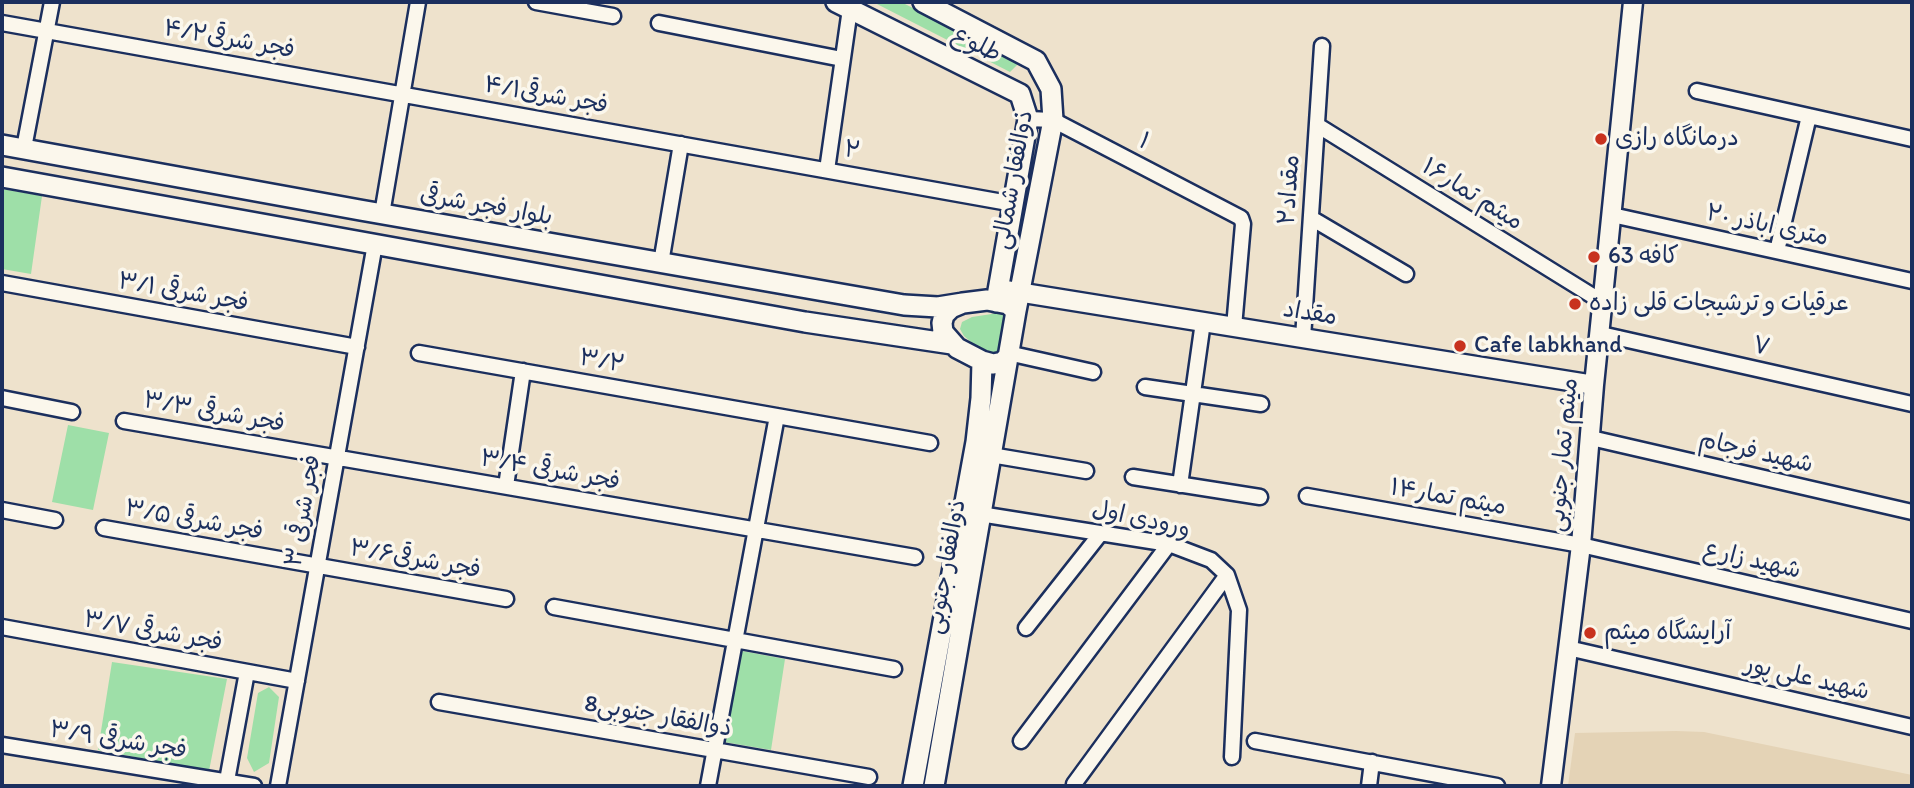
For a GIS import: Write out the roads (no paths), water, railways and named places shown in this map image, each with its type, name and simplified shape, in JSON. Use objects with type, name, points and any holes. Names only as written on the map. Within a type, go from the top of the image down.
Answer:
[{"type":"main road","name":"طلوع","points":[[923,2],[1036,61]]},
{"type":"main road","name":"طلوع","points":[[843,5],[1020,94]]},
{"type":"main road","points":[[1020,94],[1036,61]]},
{"type":"main road","name":"ذوالفقار شمالی","points":[[1008,355],[1053,120],[1051,89],[1036,61]]},
{"type":"main road","name":"ذوالفقار شمالی","points":[[997,296],[1028,119],[1020,94]]},
{"type":"main road","name":"بلوار فجر شرقی","points":[[2,145],[896,304],[938,307],[988,300],[997,296]]},
{"type":"main road","points":[[167,206],[172,176]]},
{"type":"main road","points":[[2,177],[805,322],[953,344]]},
{"type":"main road","points":[[997,296],[1008,304],[1018,302]]},
{"type":"main road","points":[[963,303],[951,308],[944,315],[942,323],[943,332],[953,344],[982,361],[993,364],[1003,362],[1008,355]]},
{"type":"main road","points":[[884,332],[904,331],[910,326],[908,312],[896,304]]},
{"type":"main road","name":"ذوالفقار جنوبی","points":[[934,786],[1008,355]]},
{"type":"main road","name":"ذوالفقار جنوبی","points":[[913,786],[972,463],[981,398],[982,361]]},
{"type":"main road","points":[[920,749],[940,753]]},
{"type":"street","points":[[24,148],[52,2]]},
{"type":"street","points":[[382,214],[418,2]]},
{"type":"street","points":[[536,2],[613,16]]},
{"type":"street","name":"میثم تمار جنوبی","points":[[1551,786],[1581,545],[1594,385],[1633,2]]},
{"type":"street","points":[[827,170],[842,59],[843,5]]},
{"type":"street","name":"فجر شرقی۴/۲","points":[[2,23],[402,94]]},
{"type":"street","points":[[659,23],[842,59]]},
{"type":"street","name":"مقداد۲","points":[[1303,338],[1322,46]]},
{"type":"street","points":[[1697,91],[1912,139]]},
{"type":"street","name":"فجر شرقی۴/۱","points":[[402,94],[681,144]]},
{"type":"street","points":[[1777,251],[1808,116]]},
{"type":"street","name":"۱","points":[[1028,119],[1053,120],[1241,218],[1243,224],[1234,327]]},
{"type":"street","name":"میثم تمار۱۶","points":[[1317,125],[1604,303]]},
{"type":"street","points":[[661,263],[681,144]]},
{"type":"street","name":"۲","points":[[681,144],[1014,204]]},
{"type":"street","name":"۲۰ متری اباذر","points":[[1612,215],[1912,281]]},
{"type":"street","points":[[1311,218],[1406,274]]},
{"type":"street","name":"۳ فجر شرقی","points":[[278,786],[376,244]]},
{"type":"street","name":"۳/۱ فجر شرقی","points":[[2,283],[357,347]]},
{"type":"street","name":"مقداد","points":[[1018,302],[1203,322],[1594,385]]},
{"type":"street","points":[[1180,485],[1203,322]]},
{"type":"street","name":"۷","points":[[1601,334],[1912,404]]},
{"type":"street","name":"۳/۲","points":[[419,353],[930,443]]},
{"type":"street","points":[[1008,355],[1093,372]]},
{"type":"street","points":[[506,486],[523,371]]},
{"type":"street","points":[[1145,387],[1261,404]]},
{"type":"street","points":[[2,398],[72,412]]},
{"type":"street","points":[[708,786],[777,416]]},
{"type":"street","name":"۳/۳ فجر شرقی","points":[[124,421],[337,457]]},
{"type":"street","name":"شهید فرجام","points":[[1591,438],[1912,512]]},
{"type":"street","points":[[991,455],[1086,471]]},
{"type":"street","name":"۳/۴ فجر شرقی","points":[[337,457],[915,557]]},
{"type":"street","points":[[1133,477],[1259,497]]},
{"type":"street","name":"میثم تمار۱۴","points":[[1307,496],[1581,545]]},
{"type":"street","points":[[2,510],[55,520]]},
{"type":"street","name":"ورودی اول","points":[[981,514],[1169,544],[1211,560],[1227,575]]},
{"type":"street","name":"۳/۵ فجر شرقی","points":[[104,528],[317,567]]},
{"type":"street","points":[[1026,628],[1101,533]]},
{"type":"street","points":[[1021,741],[1169,544]]},
{"type":"street","name":"شهید زارع","points":[[1581,545],[1912,621]]},
{"type":"street","name":"فجر شرقی۳/۶","points":[[317,567],[506,598]]},
{"type":"street","points":[[1227,575],[1240,610],[1232,757]]},
{"type":"street","points":[[1074,784],[1227,575]]},
{"type":"street","points":[[554,607],[894,669]]},
{"type":"street","name":"۳/۷ فجر شرقی","points":[[2,627],[297,681]]},
{"type":"street","name":"شهید علی پور","points":[[1568,648],[1912,727]]},
{"type":"street","points":[[227,784],[247,672]]},
{"type":"street","name":"8ذوالفقار جنوبی","points":[[439,702],[869,776]]},
{"type":"street","points":[[1255,741],[1497,786]]},
{"type":"street","name":"۳/۹ فجر شرقی","points":[[2,745],[227,784],[254,786]]},
{"type":"street","points":[[1369,786],[1372,762]]},
{"type":"place","name":"درمانگاه رازی","points":[[1601,139]]},
{"type":"place","name":"کافه 63","points":[[1594,257]]},
{"type":"place","name":"عرقیات و ترشیجات قلی زاده","points":[[1575,304]]},
{"type":"place","name":"Cafe labkhand","points":[[1460,346]]},
{"type":"place","name":"آرایشگاه میثم","points":[[1590,633]]}]
